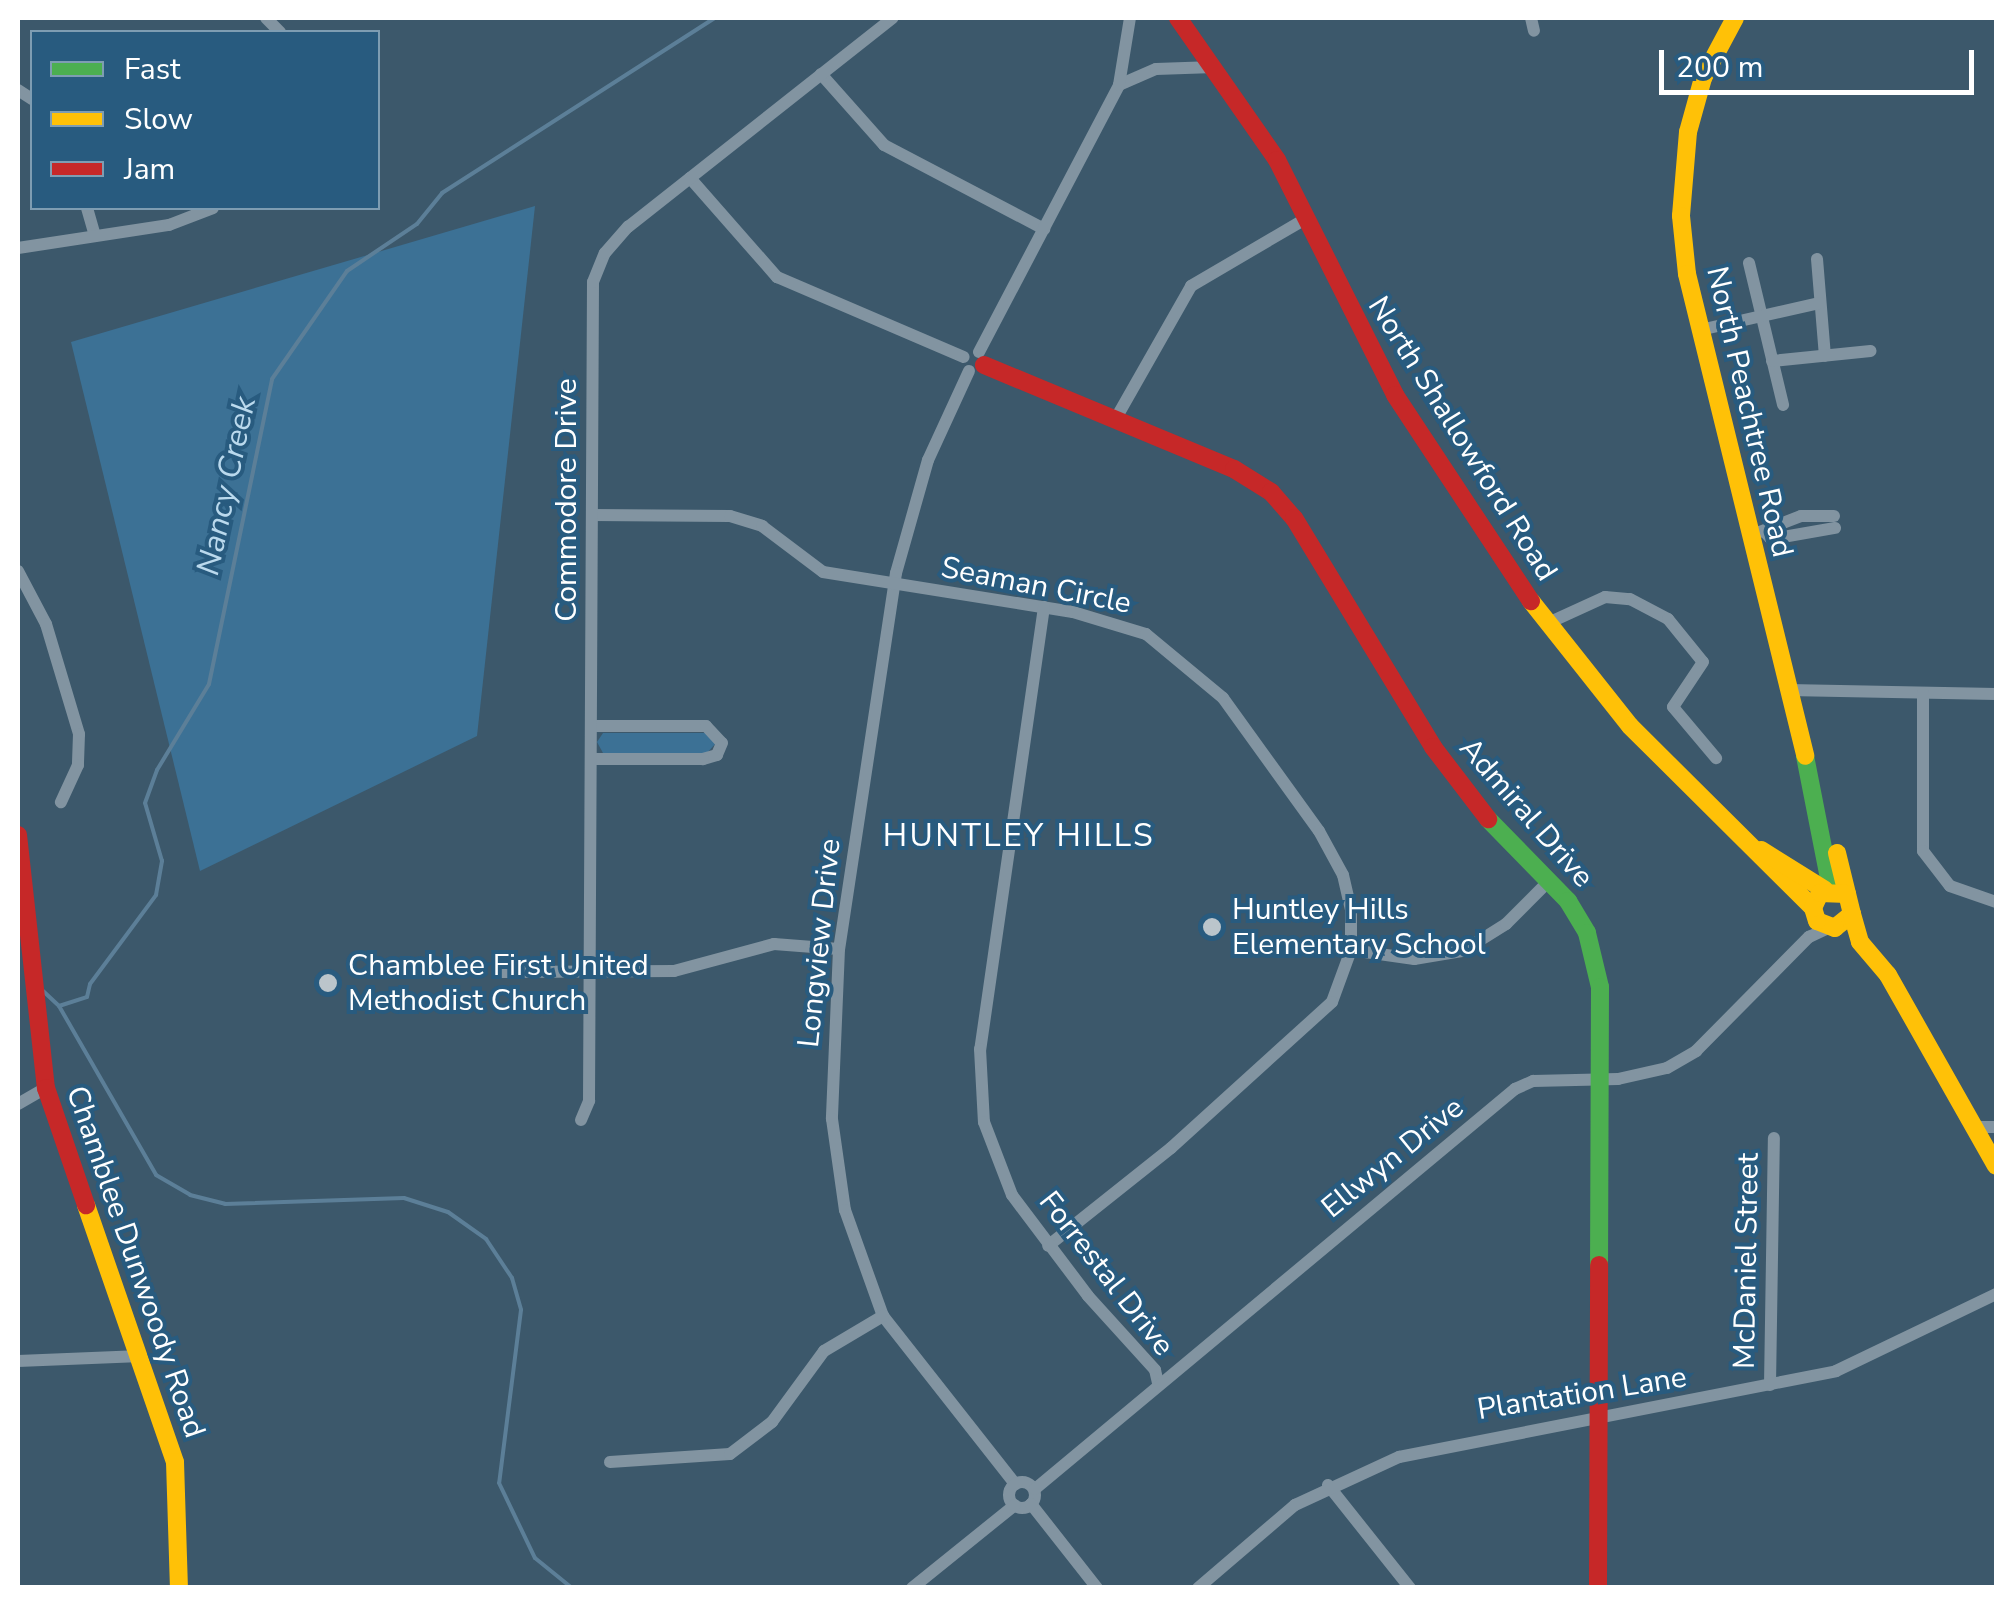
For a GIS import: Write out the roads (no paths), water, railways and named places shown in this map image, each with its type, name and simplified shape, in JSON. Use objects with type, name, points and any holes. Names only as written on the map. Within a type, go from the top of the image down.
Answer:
[{"type":"street","name":"Commodore Drive","points":[[580,1120],[589,1101],[594,282],[612,242],[894,18]]},
{"type":"street","name":"Longview Drive","points":[[1014,1484],[883,1316],[836,1167],[832,1068],[840,949],[894,585],[928,460],[1120,85],[1130,18]]},
{"type":"street","name":"North Shallowford Road","points":[[1178,18],[1277,160],[1365,346],[1546,624],[1600,695],[1823,920]]},
{"type":"street","name":"North Peachtree Road","points":[[1736,18],[1697,96],[1683,168],[1681,216],[1700,330],[1757,534],[1834,891]]},
{"type":"street","points":[[1120,85],[1156,69],[1214,67]]},
{"type":"street","points":[[822,74],[884,145],[1044,229]]},
{"type":"street","points":[[690,178],[777,277],[977,362]]},
{"type":"street","points":[[88,210],[95,236]]},
{"type":"street","points":[[18,248],[169,225],[208,210]]},
{"type":"street","points":[[1115,420],[1191,286],[1223,261],[1305,219]]},
{"type":"street","points":[[1817,259],[1825,356]]},
{"type":"street","points":[[1749,264],[1782,405]]},
{"type":"street","points":[[1700,330],[1820,303]]},
{"type":"street","points":[[1772,361],[1870,351]]},
{"type":"street","name":"Admiral Drive","points":[[977,362],[1234,469],[1284,505],[1432,746],[1481,812],[1550,881],[1592,947],[1600,987],[1598,1588]]},
{"type":"street","name":"Seaman Circle","points":[[592,515],[749,520],[811,567],[894,585],[1044,608],[1146,634],[1223,698],[1276,764],[1335,858],[1350,897],[1351,950],[1341,986],[1312,1026],[1048,1246]]},
{"type":"street","points":[[1757,534],[1801,516],[1834,522]]},
{"type":"street","points":[[18,571],[46,624],[79,734],[78,765],[61,802]]},
{"type":"street","points":[[1546,624],[1606,597],[1630,600],[1668,619],[1703,662],[1672,707],[1716,758]]},
{"type":"street","name":"Forrestal Drive","points":[[1044,608],[980,1049],[989,1146],[1048,1246],[1155,1370],[1158,1384]]},
{"type":"street","points":[[1788,690],[1996,694]]},
{"type":"street","points":[[1923,693],[1923,850],[1950,886],[1996,902]]},
{"type":"street","points":[[590,726],[706,726],[722,742],[717,755],[703,760],[591,759]]},
{"type":"street","name":"North Peachtree Road","points":[[1822,822],[1834,891],[1852,914],[1857,935],[1996,1166]]},
{"type":"street","name":"Chamblee Dunwoody Road","points":[[18,836],[46,1088],[83,1209],[140,1356],[174,1462],[178,1588]]},
{"type":"street","points":[[1798,872],[1824,846]]},
{"type":"street","name":"North Shallowford Road","points":[[1756,849],[1834,891]]},
{"type":"street","points":[[1351,950],[1414,959],[1463,951],[1506,924],[1550,881]]},
{"type":"street","points":[[1823,920],[1834,891]]},
{"type":"street","points":[[1823,920],[1852,914]]},
{"type":"street","name":"North Peachtree Road","points":[[1823,920],[1891,988]]},
{"type":"street","name":"Ellwyn Drive","points":[[1034,1489],[1516,1089],[1533,1081],[1599,1079],[1667,1068],[1696,1051],[1823,920]]},
{"type":"street","points":[[501,972],[687,970],[774,944],[840,949]]},
{"type":"street","points":[[18,1104],[46,1088]]},
{"type":"street","points":[[1976,1127],[1996,1127]]},
{"type":"street","name":"McDaniel Street","points":[[1770,1386],[1774,1138]]},
{"type":"street","name":"Plantation Lane","points":[[1198,1588],[1261,1529],[1328,1486],[1464,1439],[1770,1386],[1878,1355],[1996,1294]]},
{"type":"street","points":[[610,1462],[730,1454],[772,1422],[824,1351],[883,1316]]},
{"type":"street","points":[[18,1362],[140,1356]]},
{"type":"street","points":[[1015,1505],[1009,1494],[1014,1484],[1034,1489],[1031,1504],[1097,1588]]},
{"type":"street","points":[[1328,1486],[1410,1588]]},
{"type":"street","points":[[912,1588],[1015,1505],[1031,1504]]},
{"type":"waterway","name":"Nancy Creek","points":[[59,1006],[87,997],[90,984],[156,895],[162,861],[145,803],[157,770],[209,684],[272,379],[347,271],[417,224],[442,193],[715,18]]},
{"type":"waterway","points":[[42,990],[59,1006],[156,1175],[190,1195],[225,1204],[404,1198],[448,1212],[486,1239],[512,1278],[521,1310],[499,1483],[535,1558],[572,1588]]},
{"type":"waterway","name":"Nancy Creek","points":[[18,1206],[18,1219]]},
{"type":"place","name":"Huntley Hills Elementary School","points":[[1212,927]]},
{"type":"place","name":"Chamblee First United Methodist Church","points":[[328,983]]},
{"type":"district","name":"HUNTLEY HILLS","points":[[1019,836]]}]
